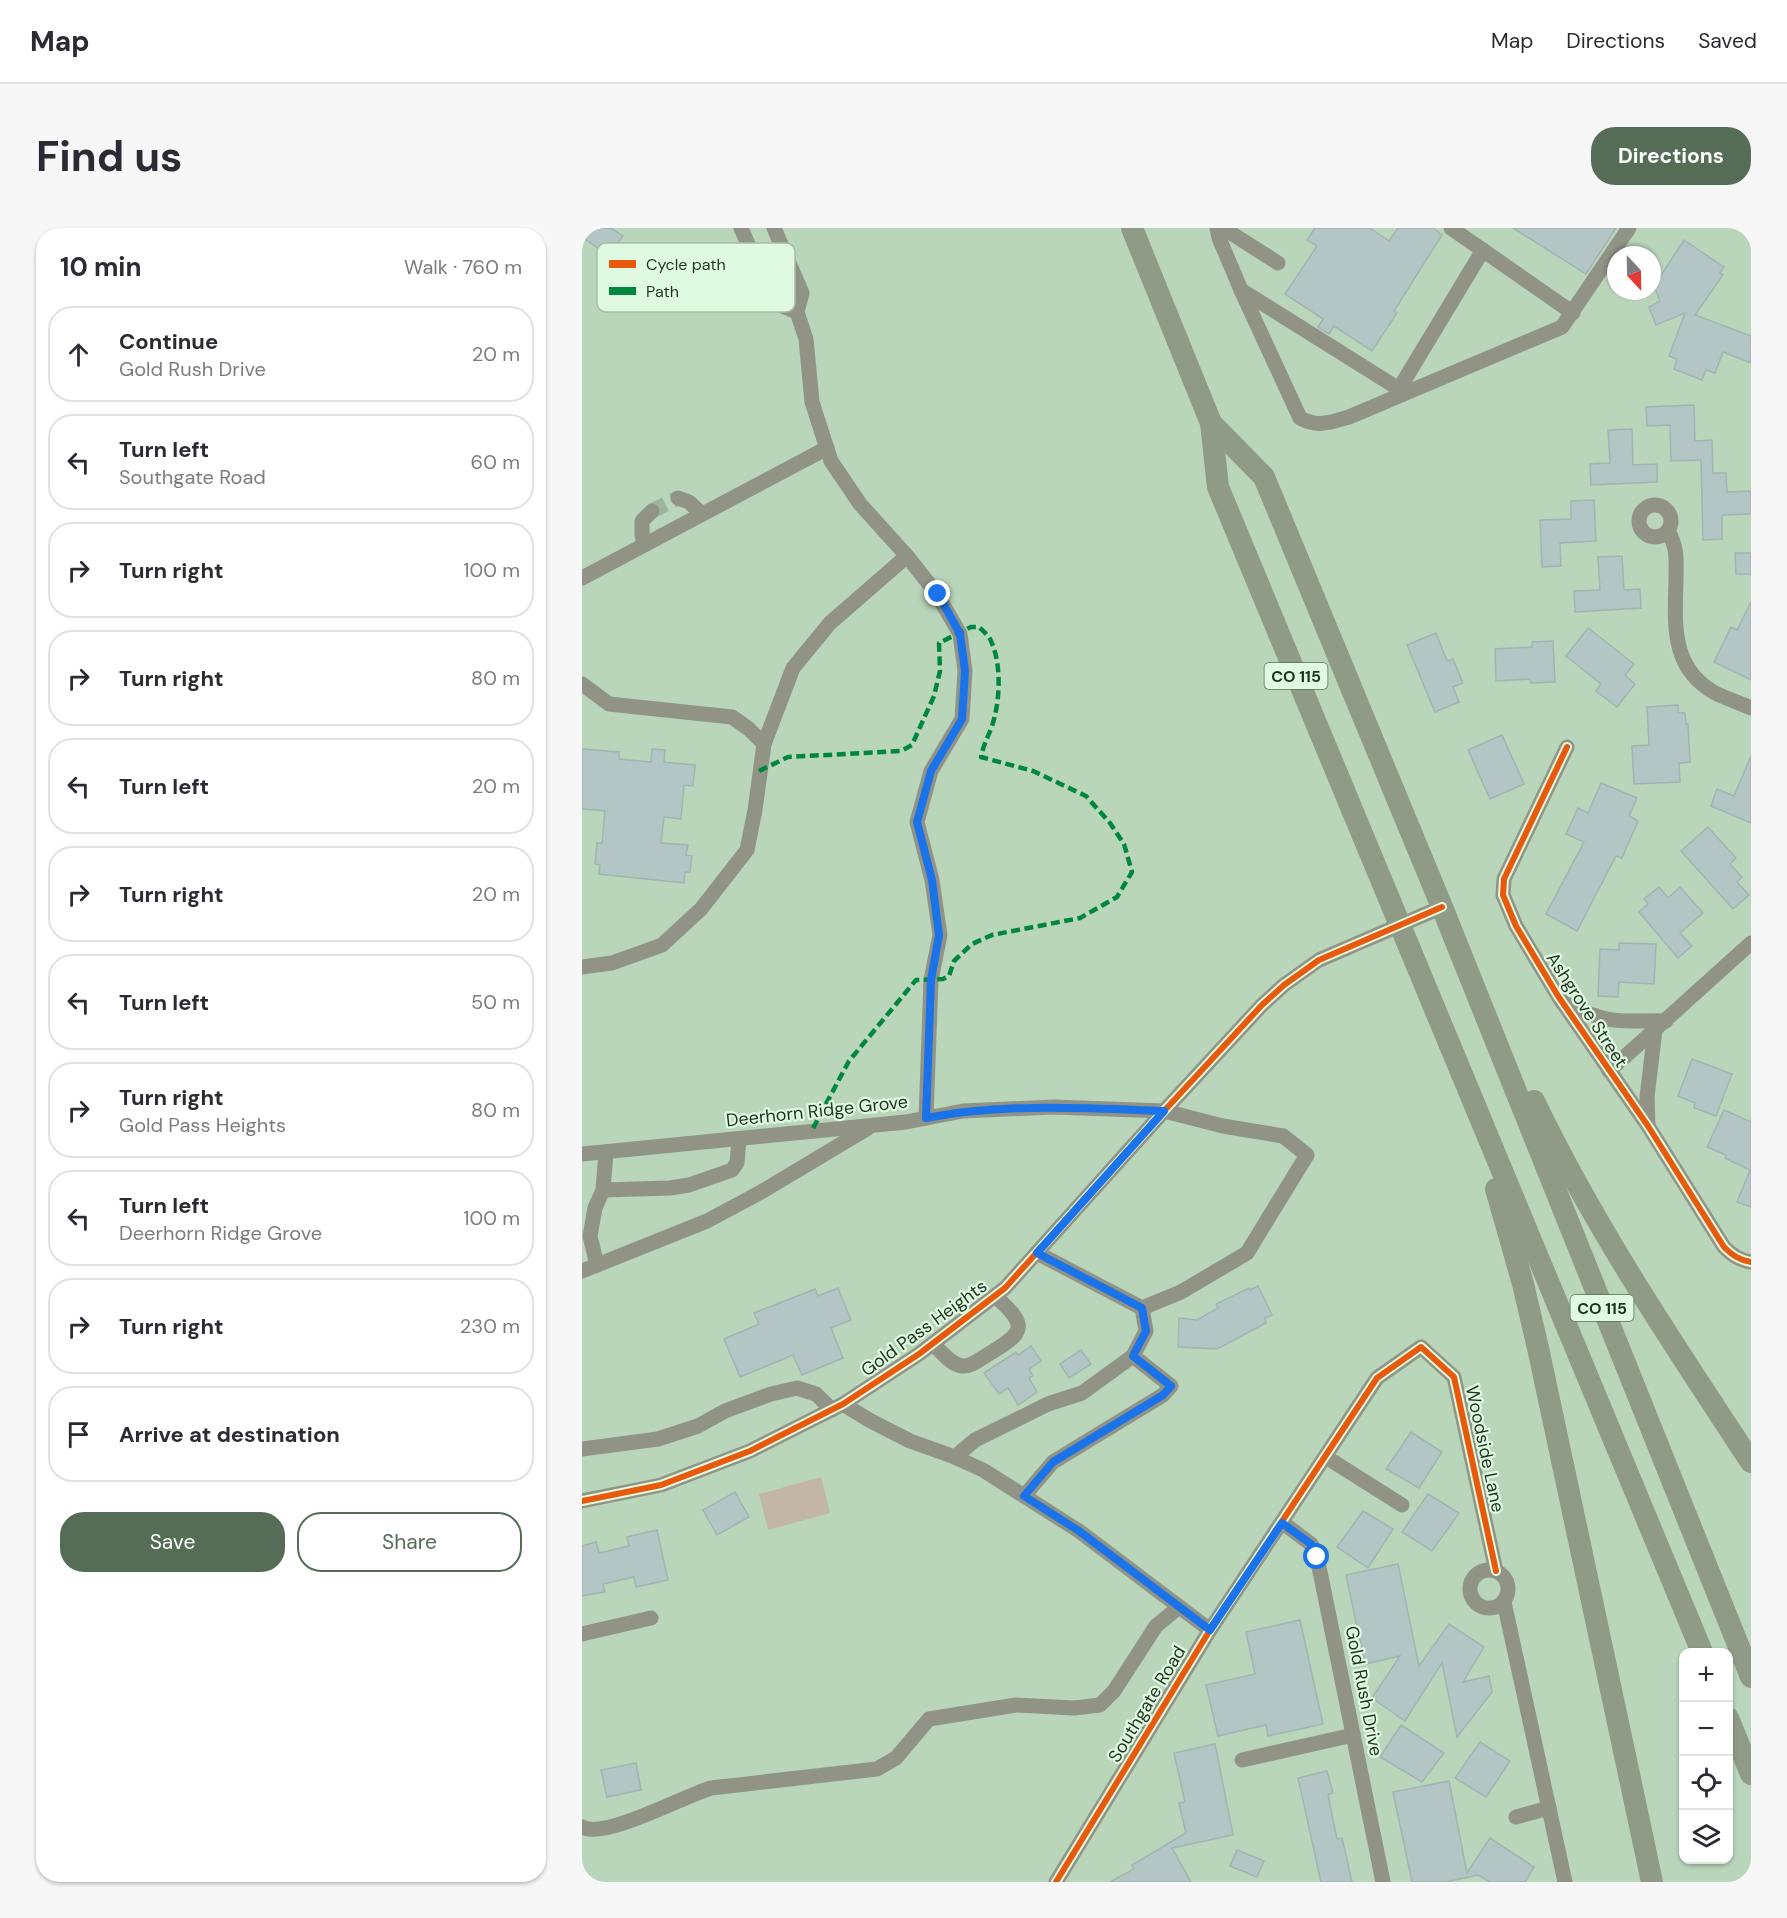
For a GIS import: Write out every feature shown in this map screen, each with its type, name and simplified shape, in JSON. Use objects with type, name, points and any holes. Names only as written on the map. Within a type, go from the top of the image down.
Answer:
[{"type":"highway","name":"CO 115","points":[[1131,228],[1211,423],[1218,487],[1700,1648]]},
{"type":"highway","name":"CO 115","points":[[1211,423],[1264,477],[1442,907],[1751,1677]]},
{"type":"highway","points":[[1454,939],[1555,1145],[1595,1216],[1649,1307],[1751,1462]]},
{"type":"highway","points":[[1458,1064],[1523,1284],[1652,1882]]},
{"type":"highway","points":[[1733,1730],[1751,1774]]},
{"type":"street","points":[[741,228],[747,243]]},
{"type":"street","points":[[774,228],[780,243]]},
{"type":"street","points":[[1217,228],[1241,290],[1300,418],[1310,424],[1323,424],[1350,417],[1400,392],[1562,327],[1629,228]]},
{"type":"street","points":[[1223,228],[1278,263]]},
{"type":"street","points":[[1451,228],[1573,313]]},
{"type":"street","points":[[1400,392],[1483,250]]},
{"type":"street","points":[[795,277],[802,293],[797,312],[806,339],[812,402],[831,461],[860,504],[938,594],[960,634],[965,671],[962,719],[931,771],[917,822],[932,880],[939,935],[931,980],[926,1118]]},
{"type":"street","points":[[1241,290],[1400,392]]},
{"type":"street","points":[[582,578],[827,448]]},
{"type":"street","points":[[678,498],[689,502],[702,514]]},
{"type":"street","points":[[644,545],[642,521],[652,511]]},
{"type":"street","points":[[1668,531],[1676,545],[1675,630],[1685,664],[1709,689],[1751,708]]},
{"type":"street","points":[[582,967],[612,963],[662,945],[701,909],[747,850],[764,744],[793,668],[830,623],[907,556]]},
{"type":"street","points":[[582,684],[609,704],[732,717],[764,744]]},
{"type":"street","name":"Ashgrove Street","points":[[1567,747],[1504,879],[1503,895],[1516,926],[1562,1002],[1648,1126],[1724,1247],[1733,1255],[1751,1263]]},
{"type":"street","name":"Gold Pass Heights","points":[[582,1501],[661,1485],[750,1451],[837,1407],[933,1344],[995,1296],[1037,1253],[1262,1005],[1284,985],[1319,960],[1442,907]]},
{"type":"street","points":[[1609,1071],[1751,943]]},
{"type":"street","points":[[1562,1002],[1593,1016],[1660,1026]]},
{"type":"street","points":[[1648,1126],[1647,1097],[1660,1026]]},
{"type":"street","name":"Deerhorn Ridge Grove","points":[[582,1154],[873,1125],[963,1111],[1053,1107],[1164,1111],[1223,1126],[1283,1136],[1306,1155],[1247,1253],[1181,1292],[1142,1308]]},
{"type":"street","points":[[582,1271],[707,1221],[761,1192],[873,1125]]},
{"type":"street","points":[[603,1190],[670,1188],[689,1185],[732,1170],[737,1163],[739,1139]]},
{"type":"street","points":[[597,1265],[590,1236],[595,1208],[603,1190],[606,1152]]},
{"type":"street","points":[[955,1457],[975,1440],[1048,1404],[1082,1393],[1133,1356],[1146,1331],[1142,1308],[1037,1253]]},
{"type":"street","points":[[933,1344],[959,1366],[968,1366],[1011,1341],[1017,1333],[1018,1323],[1012,1311],[995,1296]]},
{"type":"street","name":"Southgate Road","points":[[1056,1882],[1210,1630],[1377,1378],[1421,1347]]},
{"type":"street","name":"Woodside Lane","points":[[1421,1347],[1454,1377],[1496,1571]]},
{"type":"street","points":[[1024,1496],[1053,1462],[1163,1395],[1171,1386],[1133,1356]]},
{"type":"street","points":[[582,1449],[658,1439],[699,1426],[725,1411],[771,1394],[796,1389],[816,1394],[837,1407],[869,1420],[910,1442],[955,1457],[983,1470],[1079,1531],[1210,1630]]},
{"type":"street","points":[[1326,1457],[1402,1505]]},
{"type":"street","name":"Gold Rush Drive","points":[[1282,1523],[1311,1544],[1317,1557],[1383,1882]]},
{"type":"street","points":[[1504,1602],[1493,1608],[1478,1605],[1470,1594],[1471,1582],[1477,1574],[1482,1571],[1496,1571],[1507,1582],[1509,1589],[1504,1602],[1565,1882]]},
{"type":"street","points":[[582,1827],[588,1830],[618,1826],[692,1793],[711,1788],[878,1769],[896,1758],[929,1719],[1016,1705],[1074,1708],[1100,1705],[1114,1691],[1156,1626],[1179,1607]]},
{"type":"street","points":[[582,1634],[651,1618]]},
{"type":"street","points":[[1242,1760],[1353,1736]]},
{"type":"street","points":[[1516,1817],[1549,1808]]},
{"type":"shaded area","points":[[821,1477],[830,1513],[768,1530],[759,1494]]},
{"type":"building","points":[[582,228],[611,228],[623,236],[618,243],[597,243],[597,248],[582,237]]},
{"type":"building","points":[[1315,228],[1370,228],[1389,241],[1398,228],[1433,228],[1442,235],[1394,311],[1397,313],[1372,351],[1334,326],[1329,334],[1318,327],[1323,319],[1285,294],[1317,246],[1307,240]]},
{"type":"building","points":[[1513,228],[1616,228],[1586,274]]},
{"type":"building","points":[[1684,240],[1724,267],[1720,273],[1723,275],[1695,315],[1751,336],[1751,363],[1723,352],[1715,373],[1706,370],[1702,380],[1674,369],[1677,359],[1669,356],[1685,313],[1656,325],[1649,307],[1661,300],[1661,275]]},
{"type":"building","points":[[1694,405],[1695,441],[1712,440],[1713,473],[1726,473],[1727,492],[1751,491],[1751,514],[1722,515],[1722,539],[1703,540],[1701,460],[1671,461],[1670,425],[1647,426],[1646,407]]},
{"type":"building","points":[[1632,429],[1633,465],[1657,464],[1657,482],[1591,485],[1590,464],[1610,463],[1608,430]]},
{"type":"building","points":[[1594,500],[1596,541],[1560,543],[1561,566],[1542,567],[1540,520],[1571,519],[1571,501]]},
{"type":"building","points":[[1735,553],[1751,553],[1751,574],[1736,574]]},
{"type":"building","points":[[1622,556],[1624,590],[1640,589],[1641,608],[1575,612],[1574,591],[1600,590],[1598,557]]},
{"type":"building","points":[[1751,602],[1751,680],[1714,662],[1731,627],[1737,630]]},
{"type":"building","points":[[1588,628],[1634,664],[1625,675],[1635,684],[1617,707],[1596,691],[1601,684],[1566,656]]},
{"type":"building","points":[[1436,633],[1447,661],[1453,659],[1463,683],[1453,687],[1459,702],[1435,712],[1407,645]]},
{"type":"building","points":[[1553,641],[1555,682],[1531,683],[1530,679],[1496,681],[1495,649],[1532,647],[1532,642]]},
{"type":"building","points":[[1678,705],[1678,713],[1685,713],[1686,724],[1688,724],[1690,762],[1679,763],[1680,782],[1634,784],[1632,746],[1649,745],[1647,707]]},
{"type":"building","points":[[1502,735],[1524,784],[1490,799],[1468,750]]},
{"type":"building","points":[[582,749],[619,752],[619,759],[651,762],[652,749],[665,750],[664,762],[695,765],[693,786],[684,785],[681,819],[664,817],[661,843],[688,845],[686,855],[692,856],[690,872],[685,872],[684,883],[599,874],[600,865],[595,864],[597,843],[602,843],[605,811],[582,809]]},
{"type":"building","points":[[1751,756],[1751,823],[1711,806],[1717,789],[1734,796]]},
{"type":"building","points":[[1601,783],[1637,798],[1629,816],[1638,821],[1622,858],[1616,856],[1577,931],[1546,914],[1584,842],[1566,834],[1578,808],[1588,813]]},
{"type":"building","points":[[1708,827],[1736,858],[1730,864],[1742,877],[1737,882],[1749,895],[1733,909],[1681,851]]},
{"type":"building","points":[[1659,887],[1668,898],[1680,887],[1703,913],[1680,933],[1692,946],[1678,958],[1639,912],[1648,904],[1644,899]]},
{"type":"building","points":[[1619,943],[1656,944],[1654,984],[1619,982],[1618,997],[1598,996],[1600,949],[1619,950]]},
{"type":"building","points":[[1692,1059],[1732,1074],[1716,1116],[1694,1108],[1695,1103],[1678,1096]]},
{"type":"building","points":[[1724,1110],[1751,1122],[1751,1207],[1737,1202],[1750,1170],[1725,1158],[1726,1155],[1707,1147]]},
{"type":"building","points":[[1258,1286],[1272,1315],[1265,1318],[1266,1323],[1217,1349],[1178,1347],[1179,1318],[1197,1320],[1218,1308],[1216,1304]]},
{"type":"building","points":[[838,1288],[851,1320],[831,1328],[843,1358],[802,1375],[793,1355],[740,1377],[724,1339],[759,1324],[754,1313],[815,1289],[818,1296]]},
{"type":"building","points":[[1031,1346],[1041,1361],[1029,1369],[1033,1376],[1029,1378],[1037,1392],[1018,1405],[1008,1388],[999,1394],[984,1373],[1016,1352],[1018,1355]]},
{"type":"building","points":[[1081,1350],[1091,1364],[1069,1378],[1060,1364]]},
{"type":"building","points":[[1411,1432],[1442,1452],[1419,1488],[1386,1469]]},
{"type":"building","points":[[735,1492],[749,1517],[717,1535],[703,1510]]},
{"type":"building","points":[[1428,1494],[1459,1513],[1432,1551],[1402,1532]]},
{"type":"building","points":[[1363,1511],[1393,1529],[1368,1568],[1337,1547]]},
{"type":"building","points":[[657,1530],[668,1580],[636,1587],[634,1577],[603,1584],[605,1592],[582,1596],[582,1546],[596,1542],[599,1553],[629,1546],[627,1537]]},
{"type":"building","points":[[1398,1564],[1419,1666],[1449,1624],[1484,1647],[1463,1682],[1489,1676],[1492,1692],[1457,1737],[1442,1663],[1405,1721],[1372,1698],[1400,1656],[1365,1664],[1346,1575]]},
{"type":"building","points":[[1300,1620],[1323,1724],[1268,1736],[1266,1725],[1218,1736],[1206,1685],[1255,1674],[1246,1632]]},
{"type":"building","points":[[1401,1725],[1444,1753],[1422,1782],[1380,1757]]},
{"type":"building","points":[[1480,1742],[1510,1761],[1486,1797],[1455,1778]]},
{"type":"building","points":[[1215,1744],[1233,1835],[1172,1848],[1191,1882],[1110,1882],[1134,1869],[1132,1865],[1186,1833],[1179,1803],[1185,1802],[1174,1753]]},
{"type":"building","points":[[636,1763],[641,1790],[607,1797],[601,1770]]},
{"type":"building","points":[[1327,1771],[1333,1793],[1328,1794],[1337,1839],[1342,1838],[1352,1882],[1321,1882],[1298,1778]]},
{"type":"building","points":[[1449,1781],[1467,1873],[1490,1838],[1534,1867],[1525,1882],[1490,1882],[1478,1875],[1446,1882],[1412,1882],[1393,1792]]},
{"type":"building","points":[[1237,1850],[1264,1861],[1257,1877],[1230,1866]]},
{"type":"tunnel","points":[[652,511],[678,498]]},
{"type":"marked path","points":[[759,771],[788,757],[901,751],[912,745],[934,696],[940,671],[939,643],[971,627],[979,627],[990,639],[995,651],[999,683],[995,716],[981,757],[1033,771],[1086,796],[1110,823],[1124,844],[1132,872],[1117,897],[1080,918],[992,935],[972,944],[954,961],[949,976],[943,979],[916,980],[849,1061],[811,1132]]},
{"type":"cycle path","points":[[1567,747],[1504,879],[1503,895],[1516,926],[1558,996],[1648,1126],[1724,1247],[1736,1257],[1751,1262]]},
{"type":"cycle path","points":[[582,1501],[661,1485],[750,1451],[843,1404],[919,1354],[1005,1288],[1164,1111],[1262,1005],[1284,985],[1319,960],[1442,907]]},
{"type":"cycle path","points":[[1056,1882],[1210,1630],[1377,1378],[1421,1347],[1454,1377],[1496,1571]]},
{"type":"route","points":[[938,594],[960,634],[965,671],[962,719],[931,771],[917,822],[932,880],[939,935],[931,980],[926,1118],[963,1111],[1053,1107],[1164,1111],[1037,1253],[1142,1308],[1146,1331],[1133,1356],[1171,1386],[1163,1395],[1053,1462],[1024,1496],[1079,1531],[1210,1630],[1282,1523],[1311,1544],[1317,1557]]}]
